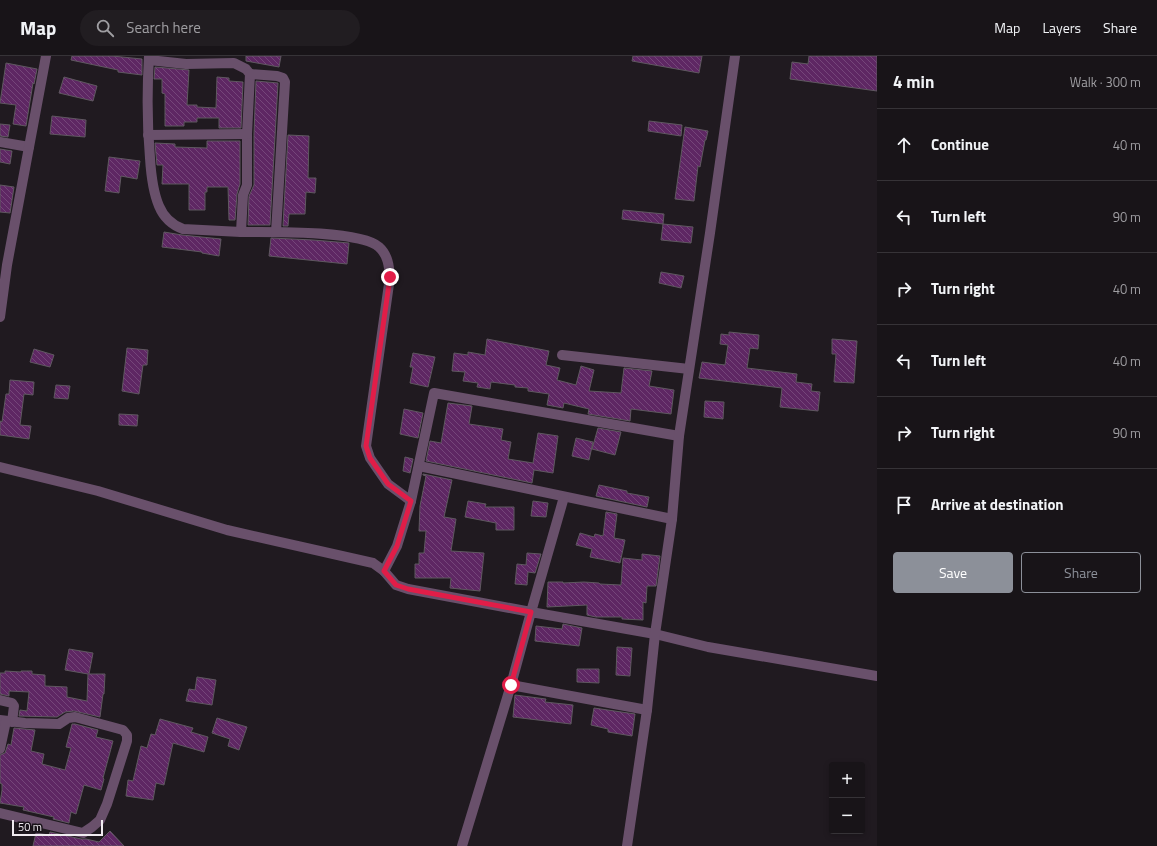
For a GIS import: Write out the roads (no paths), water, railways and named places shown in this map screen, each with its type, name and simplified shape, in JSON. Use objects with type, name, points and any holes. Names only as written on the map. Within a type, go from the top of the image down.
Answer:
[{"type":"street","points":[[0,317],[3,265],[29,147],[46,56]]},
{"type":"street","points":[[627,846],[647,710],[654,634],[672,519],[679,436],[735,56]]},
{"type":"street","points":[[241,232],[243,195],[247,185],[247,134],[250,74],[234,60],[186,64],[149,58],[148,135],[154,186],[160,207],[165,216],[173,224],[183,229],[241,232],[276,232],[348,236],[369,241],[378,246],[385,254],[389,265],[390,277],[366,446],[370,458],[388,484],[411,501]]},
{"type":"street","points":[[250,74],[277,76],[283,78],[284,82],[276,232]]},
{"type":"street","points":[[148,135],[247,134]]},
{"type":"street","points":[[0,142],[29,147]]},
{"type":"street","points":[[562,355],[689,369]]},
{"type":"street","points":[[384,571],[397,546],[411,501],[434,393],[679,436]]},
{"type":"street","points":[[418,466],[672,519]]},
{"type":"street","points":[[0,467],[98,491],[227,530],[373,563],[384,571],[396,585],[408,589],[654,634],[708,646],[877,676]]},
{"type":"street","points":[[462,846],[511,685],[564,497]]},
{"type":"street","points":[[511,685],[647,710]]},
{"type":"street","points":[[0,700],[12,703],[14,706],[6,721],[0,749]]},
{"type":"street","points":[[0,813],[83,833],[100,820],[107,804],[127,740],[127,735],[124,730],[75,718],[68,718],[59,724],[6,721]]}]
